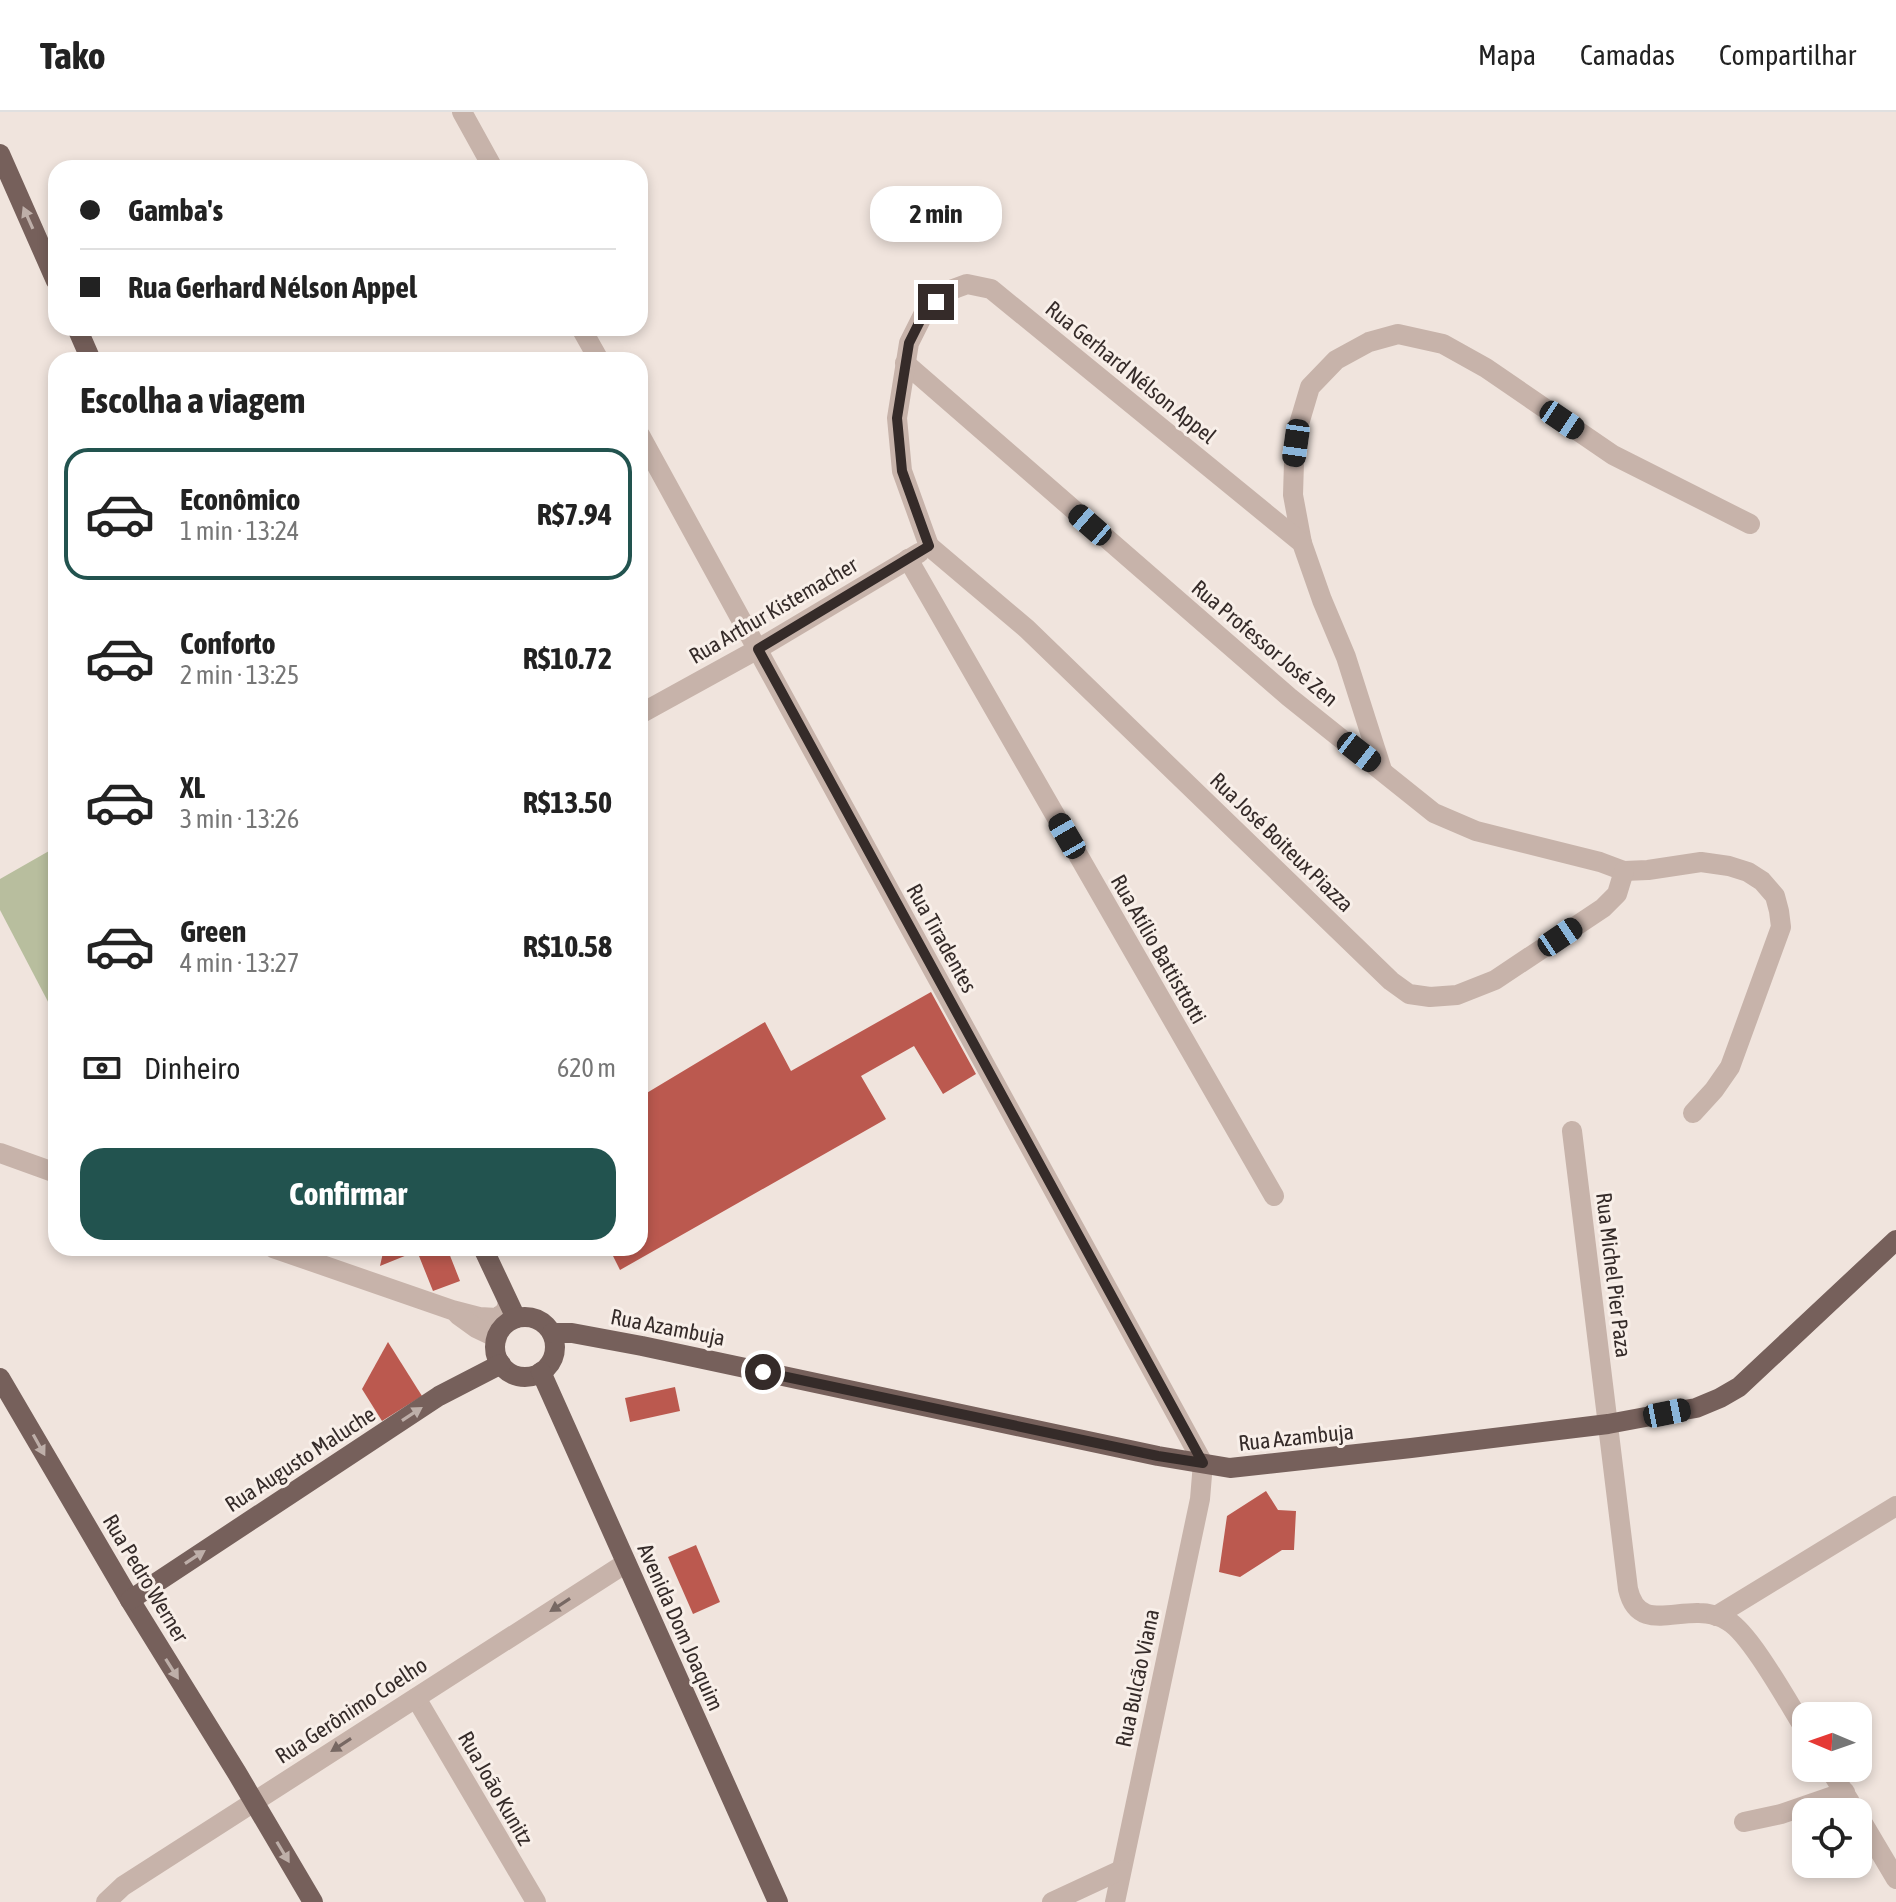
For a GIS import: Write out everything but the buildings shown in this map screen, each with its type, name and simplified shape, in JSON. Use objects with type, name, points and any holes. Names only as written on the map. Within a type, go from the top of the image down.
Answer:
[{"type":"main road","points":[[0,154],[48,263]]},
{"type":"main road","name":"Rua Azambuja","points":[[552,1333],[572,1333],[642,1346],[1158,1456],[1230,1468],[1608,1424],[1696,1408],[1739,1387],[1896,1240]]},
{"type":"main road","points":[[487,1256],[512,1310],[541,1321],[552,1333],[554,1355],[541,1372],[519,1376],[501,1364],[495,1347],[512,1310]]},
{"type":"main road","name":"Rua Augusto Maluche","points":[[130,1600],[439,1396],[501,1364]]},
{"type":"main road","name":"Avenida Dom Joaquim","points":[[541,1372],[778,1902]]},
{"type":"main road","name":"Rua Pedro Werner","points":[[0,1378],[313,1902]]},
{"type":"street","points":[[462,112],[489,160]]},
{"type":"street","name":"Rua Gerhard Nélson Appel","points":[[929,546],[902,471],[897,418],[909,343],[924,313],[948,291],[967,284],[991,289],[1302,543]]},
{"type":"street","points":[[1382,770],[1346,657],[1302,543],[1293,495],[1299,424],[1310,387],[1336,360],[1369,342],[1398,334],[1443,344],[1486,368],[1613,455],[1750,524]]},
{"type":"street","name":"Rua Professor José Zen","points":[[905,363],[1253,666],[1434,813],[1476,831],[1600,862],[1624,871],[1701,862],[1729,866],[1748,872],[1762,881],[1775,896],[1781,927],[1730,1067],[1693,1113]]},
{"type":"street","name":"Rua Tiradentes","points":[[648,450],[1203,1463]]},
{"type":"street","name":"Rua Arthur Kistemacher","points":[[648,710],[758,649],[929,546]]},
{"type":"street","name":"Rua José Boiteux Piazza","points":[[929,546],[1027,629],[1391,981],[1409,994],[1430,997],[1457,995],[1495,980],[1603,908],[1617,894],[1624,871]]},
{"type":"street","name":"Rua Atílio Battisttotti","points":[[908,559],[1274,1196]]},
{"type":"street","name":"Rua Michel Pier Paza","points":[[1572,1131],[1631,1603],[1648,1615],[1662,1617],[1702,1612],[1716,1616]]},
{"type":"street","points":[[0,1153],[48,1170]]},
{"type":"street","points":[[296,1256],[479,1317],[497,1318],[512,1310]]},
{"type":"street","points":[[452,1310],[476,1328],[497,1338]]},
{"type":"street","name":"Rua Bulcão Viana","points":[[1115,1902],[1200,1499],[1203,1463]]},
{"type":"street","points":[[1716,1616],[1896,1506]]},
{"type":"street","name":"Rua Gerônimo Coelho","points":[[106,1902],[123,1886],[253,1801],[626,1563]]},
{"type":"street","points":[[1716,1616],[1731,1622],[1746,1639],[1792,1710]]},
{"type":"street","name":"Rua João Kunitz","points":[[416,1698],[536,1902]]},
{"type":"street","points":[[1838,1782],[1848,1798]]},
{"type":"street","points":[[1744,1822],[1781,1814],[1845,1792]]},
{"type":"street","points":[[1872,1839],[1896,1879]]},
{"type":"street","points":[[1052,1902],[1121,1870]]},
{"type":"green space","points":[[48,852],[48,1002],[0,910],[0,879]]},
{"type":"route","points":[[763,1372],[1203,1463],[758,649],[929,546],[902,471],[897,418],[909,343],[924,313],[936,302]]}]
